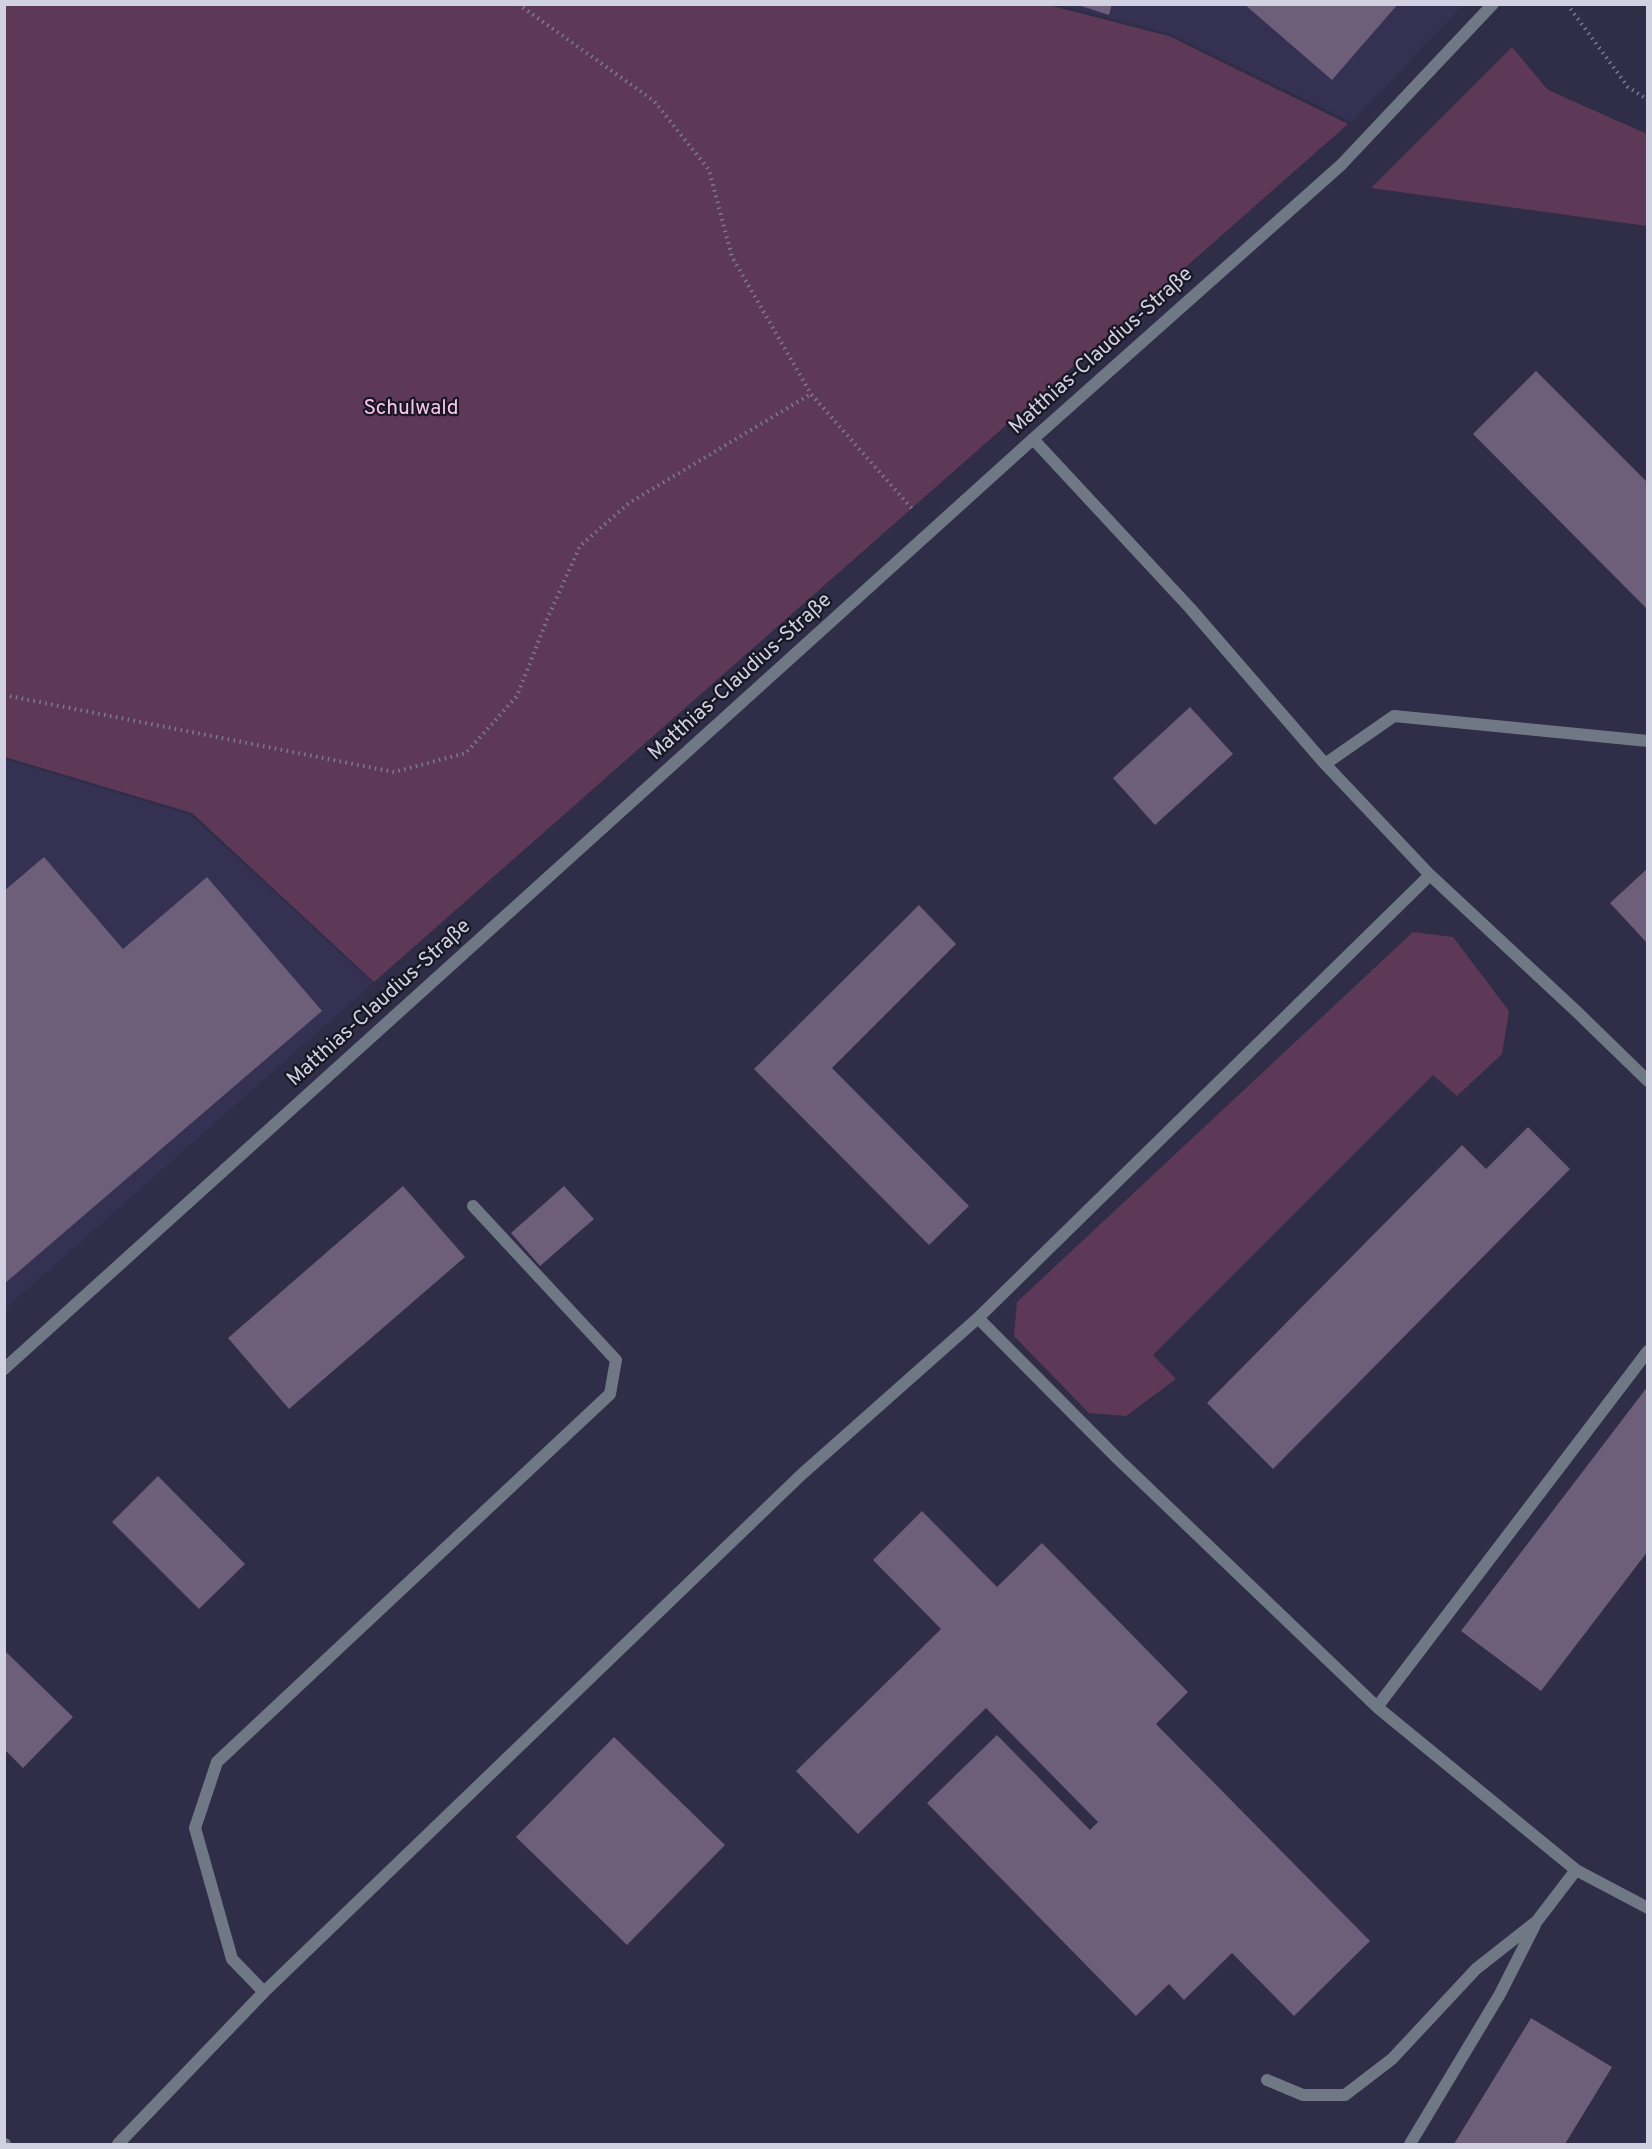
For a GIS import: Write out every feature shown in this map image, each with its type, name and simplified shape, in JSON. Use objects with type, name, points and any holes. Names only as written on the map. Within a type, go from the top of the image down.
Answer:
[{"type":"street","name":"Matthias-Claudius-Straße","points":[[4,1370],[1033,439],[1341,165],[1493,4]]},
{"type":"street","points":[[1033,439],[1190,608],[1325,764],[1430,875],[1576,1011],[1647,1082]]},
{"type":"street","points":[[1325,764],[1394,716],[1647,741]]},
{"type":"street","points":[[118,2145],[264,1992],[801,1475],[978,1318],[1430,875]]},
{"type":"street","points":[[264,1992],[232,1959],[195,1828],[217,1762],[610,1394],[616,1360],[473,1206]]},
{"type":"street","points":[[978,1318],[1118,1459],[1377,1707],[1576,1870],[1647,1908]]},
{"type":"street","points":[[1377,1707],[1647,1352]]},
{"type":"street","points":[[1410,2145],[1500,1994],[1537,1921],[1576,1870]]},
{"type":"street","points":[[1267,2080],[1303,2095],[1345,2095],[1392,2059],[1476,1969],[1537,1921]]},
{"type":"path","points":[[518,4],[654,101],[709,170],[732,257],[811,394],[932,532]]},
{"type":"path","points":[[1567,4],[1628,87],[1647,100]]},
{"type":"path","points":[[4,695],[394,772],[466,753],[517,696],[548,617],[580,546],[629,503],[811,394]]},
{"type":"shaded area","points":[[1060,5],[1463,5],[1352,122],[1170,34]]},
{"type":"shaded area","points":[[5,759],[191,815],[373,983],[5,1309]]},
{"type":"green space","name":"Schulwald","points":[[4,5],[1048,5],[1169,36],[1348,124],[374,982],[192,813],[5,757]]},
{"type":"green space","points":[[1512,47],[1548,90],[1647,134],[1647,226],[1371,188]]},
{"type":"green space","points":[[1413,932],[1453,937],[1509,1011],[1502,1054],[1457,1096],[1433,1075],[1153,1355],[1176,1379],[1126,1416],[1089,1413],[1014,1336],[1017,1302]]},
{"type":"building","points":[[1075,4],[1112,4],[1109,15]]},
{"type":"building","points":[[1244,4],[1398,4],[1332,80]]},
{"type":"building","points":[[1536,371],[1648,483],[1648,610],[1473,434]]},
{"type":"building","points":[[1190,707],[1233,754],[1155,825],[1113,778]]},
{"type":"building","points":[[44,857],[123,949],[207,877],[322,1011],[4,1284],[4,891]]},
{"type":"building","points":[[1648,868],[1648,944],[1610,903]]},
{"type":"building","points":[[919,905],[956,944],[832,1068],[969,1206],[929,1245],[754,1069]]},
{"type":"building","points":[[1528,1127],[1570,1169],[1273,1469],[1207,1403],[1462,1145],[1486,1169]]},
{"type":"building","points":[[403,1186],[465,1257],[289,1409],[228,1338]]},
{"type":"building","points":[[564,1186],[594,1219],[540,1266],[511,1233]]},
{"type":"building","points":[[1648,1386],[1648,1551],[1541,1691],[1461,1631]]},
{"type":"building","points":[[158,1476],[245,1564],[199,1609],[112,1522]]},
{"type":"building","points":[[922,1511],[997,1587],[1042,1543],[1188,1692],[1156,1724],[1370,1941],[1294,2016],[1232,1953],[1184,2000],[1169,1984],[1136,2016],[927,1803],[997,1735],[1090,1830],[1098,1822],[986,1708],[858,1834],[796,1771],[941,1629],[873,1560]]},
{"type":"building","points":[[4,1650],[73,1717],[23,1768],[4,1749]]},
{"type":"building","points":[[614,1737],[725,1845],[627,1945],[516,1837]]},
{"type":"building","points":[[1531,2018],[1612,2067],[1565,2144],[1454,2144]]}]
